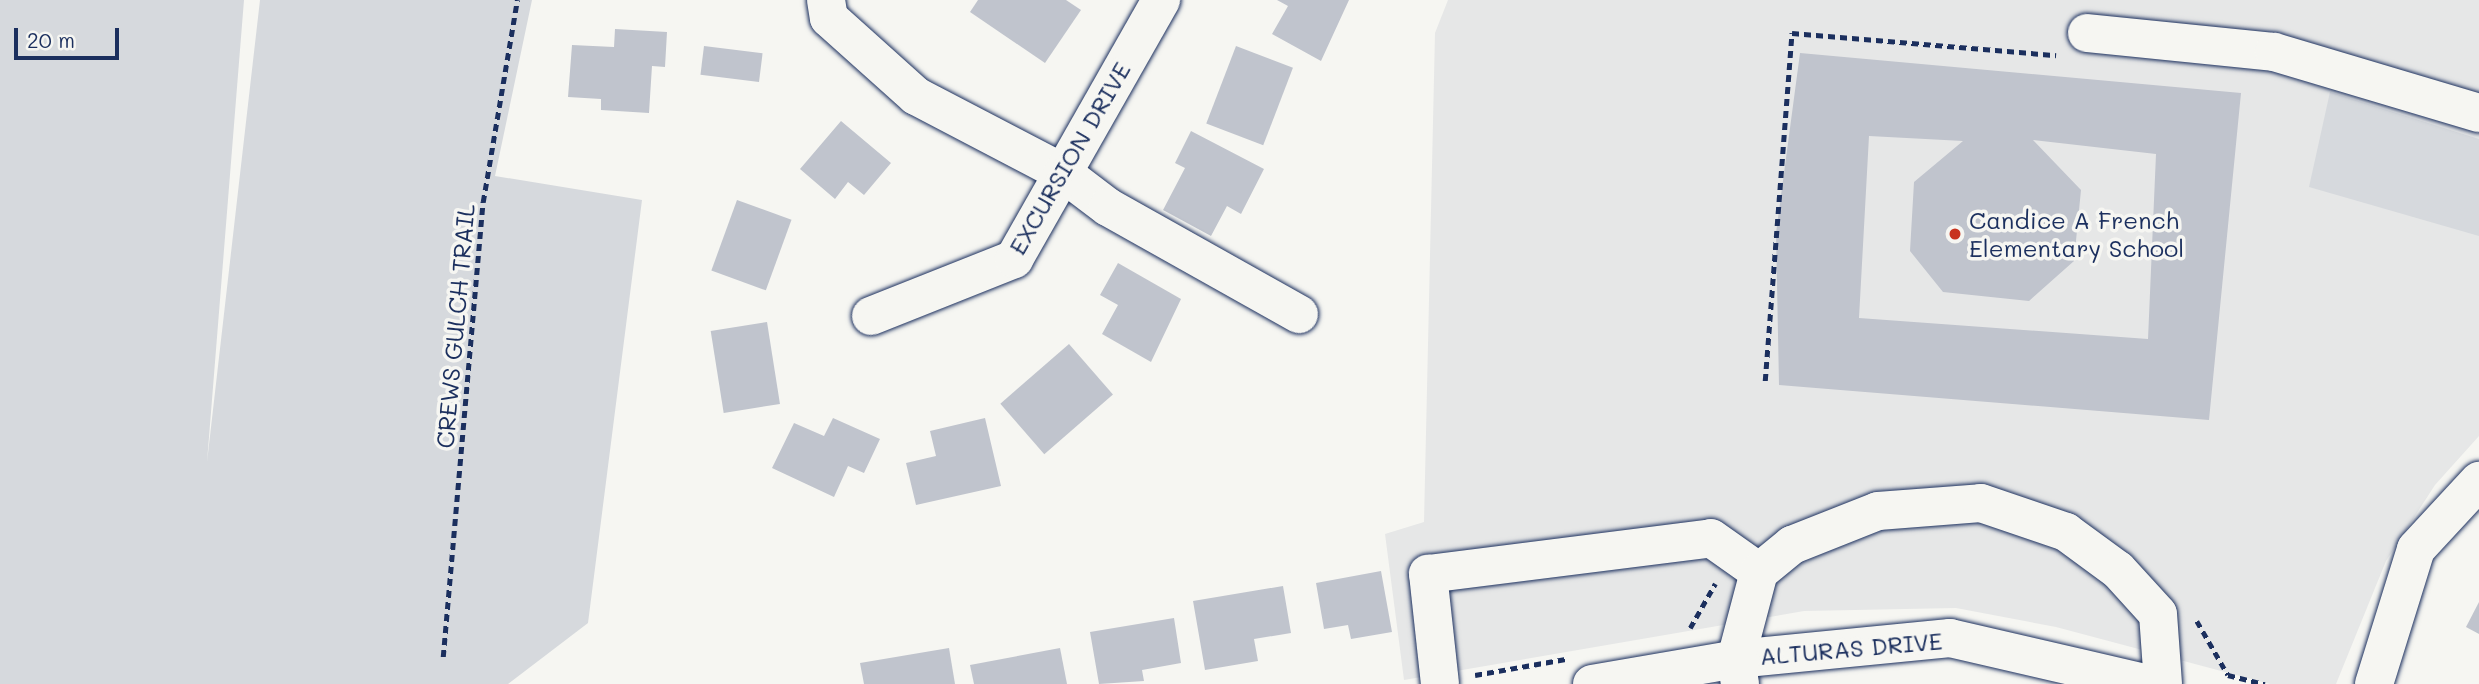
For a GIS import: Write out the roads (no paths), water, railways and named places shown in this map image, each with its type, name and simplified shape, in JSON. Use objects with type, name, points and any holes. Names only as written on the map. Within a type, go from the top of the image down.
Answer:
[{"type":"street","points":[[826,0],[830,18],[916,96],[1063,173],[1108,207],[1299,314]]},
{"type":"street","name":"EXCURSION DRIVE","points":[[871,316],[1014,259],[1161,0]]},
{"type":"street","points":[[2076,44],[2274,52],[2479,113]]},
{"type":"street","points":[[2374,684],[2416,549],[2479,481]]},
{"type":"street","points":[[1738,671],[1759,572],[1792,545],[1878,511],[1982,503],[2066,532],[2118,570],[2158,614],[2163,684]]},
{"type":"street","points":[[1439,683],[1428,574],[1711,538],[1759,572]]},
{"type":"street","name":"ALTURAS DRIVE","points":[[1582,671],[1738,671],[1950,638],[2149,684]]},
{"type":"place","name":"Candice A French Elementary School","points":[[1955,234]]}]
